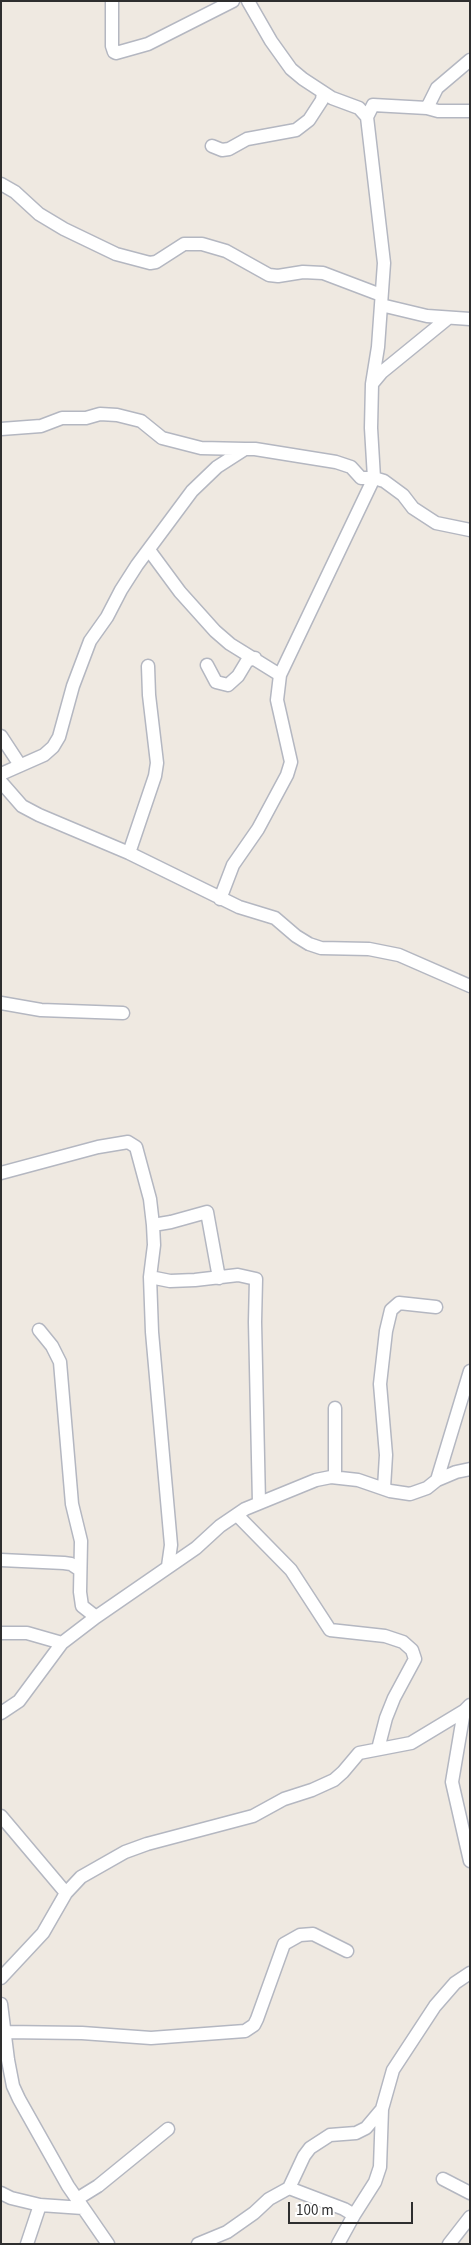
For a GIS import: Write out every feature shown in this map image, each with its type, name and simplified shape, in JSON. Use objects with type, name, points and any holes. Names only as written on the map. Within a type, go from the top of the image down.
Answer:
[{"type":"street","points":[[112,1],[112,46],[116,53],[148,44],[233,1]]},
{"type":"street","points":[[248,1],[271,41],[291,69],[303,80],[323,92],[359,108],[367,117]]},
{"type":"street","points":[[427,108],[437,88],[470,60]]},
{"type":"street","points":[[212,146],[218,149],[229,149],[247,139],[296,130],[309,120],[322,100],[323,92]]},
{"type":"street","points":[[220,899],[233,865],[258,829],[287,774],[290,762],[277,700],[280,675],[374,478],[371,428],[372,384],[378,347],[384,263],[367,117],[373,105],[427,108],[438,111],[470,111]]},
{"type":"street","points":[[1,184],[14,192],[39,214],[64,229],[116,254],[150,263],[156,262],[184,244],[202,244],[226,251],[269,275],[278,276],[303,272],[324,273],[411,313],[447,319],[470,319]]},
{"type":"street","points":[[372,384],[382,372],[447,319]]},
{"type":"street","points":[[1,429],[40,426],[62,418],[86,418],[100,414],[117,415],[141,421],[162,438],[201,448],[268,450],[336,462],[351,467],[362,478],[374,478],[384,481],[398,491],[413,508],[436,523],[470,530]]},
{"type":"street","points":[[1,774],[44,755],[53,747],[59,737],[73,686],[90,641],[107,617],[121,590],[192,491],[217,467],[245,449]]},
{"type":"street","points":[[148,550],[196,612],[230,644],[280,675]]},
{"type":"street","points":[[207,665],[216,682],[228,685],[238,676],[247,661],[255,658]]},
{"type":"street","points":[[129,853],[156,770],[148,666]]},
{"type":"street","points":[[1,736],[20,765]]},
{"type":"street","points":[[1,782],[22,806],[38,815],[129,853],[220,899],[246,910],[275,918],[296,936],[309,944],[322,948],[369,949],[399,955],[470,986]]},
{"type":"street","points":[[1,1003],[41,1010],[123,1013]]},
{"type":"street","points":[[1,1173],[66,1155],[128,1142],[136,1147],[150,1199],[153,1225],[154,1245],[150,1277],[157,1396],[171,1545],[168,1566]]},
{"type":"street","points":[[153,1225],[207,1212],[219,1278]]},
{"type":"street","points":[[150,1277],[170,1281],[238,1275],[256,1279],[254,1322],[259,1503]]},
{"type":"street","points":[[384,1488],[386,1455],[380,1384],[386,1331],[391,1310],[399,1304],[436,1307]]},
{"type":"street","points":[[39,1330],[52,1346],[60,1362],[72,1504],[81,1541],[82,1606],[96,1617]]},
{"type":"street","points":[[437,1480],[470,1371]]},
{"type":"street","points":[[335,1408],[335,1477]]},
{"type":"street","points":[[1,1713],[18,1701],[62,1642],[196,1548],[220,1526],[259,1503],[316,1480],[335,1477],[358,1480],[410,1494],[427,1488],[437,1480],[456,1472],[470,1469]]},
{"type":"street","points":[[237,1515],[291,1570],[330,1630],[390,1637],[403,1642],[412,1650],[415,1659],[394,1698],[386,1718],[378,1749]]},
{"type":"street","points":[[1,1560],[64,1562],[80,1570]]},
{"type":"street","points":[[1,1633],[27,1633],[62,1642]]},
{"type":"street","points":[[1,1978],[43,1933],[66,1893],[81,1876],[132,1849],[254,1816],[284,1799],[312,1790],[334,1780],[359,1753],[411,1743],[467,1708]]},
{"type":"street","points":[[467,1708],[452,1782],[470,1861]]},
{"type":"street","points":[[1,1816],[66,1893]]},
{"type":"street","points":[[4,2032],[90,2033],[158,2038],[245,2031],[254,2025],[257,2019],[284,1944],[300,1936],[313,1934],[348,1951]]},
{"type":"street","points":[[338,2244],[375,2182],[380,2167],[382,2109],[393,2070],[435,2006],[455,1982],[470,1973]]},
{"type":"street","points":[[1,2004],[7,2084],[23,2107],[80,2204],[108,2244]]},
{"type":"street","points":[[198,2244],[227,2232],[254,2213],[269,2199],[289,2188],[304,2156],[310,2148],[330,2136],[356,2133],[366,2128],[382,2109]]},
{"type":"street","points":[[1,2193],[10,2198],[40,2205],[80,2204],[98,2186],[168,2129]]},
{"type":"street","points":[[443,2179],[470,2193]]},
{"type":"street","points":[[289,2188],[317,2200],[344,2208],[354,2215]]},
{"type":"street","points":[[27,2244],[40,2205]]},
{"type":"street","points":[[449,2244],[470,2217]]}]
